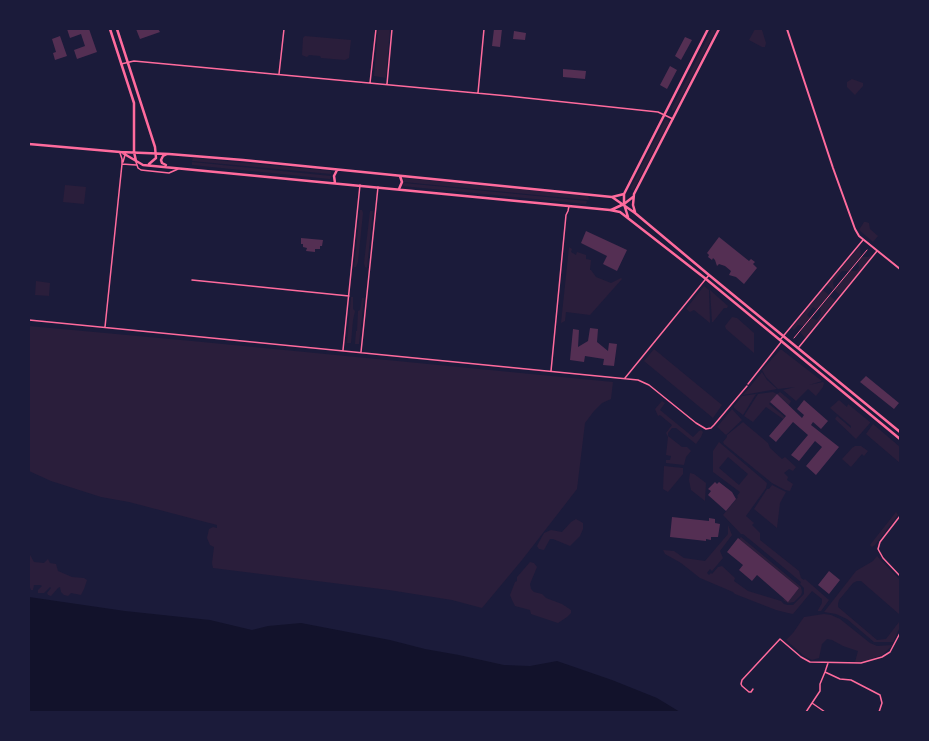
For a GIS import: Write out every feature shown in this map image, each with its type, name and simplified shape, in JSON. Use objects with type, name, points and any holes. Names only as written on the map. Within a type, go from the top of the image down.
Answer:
[{"type":"main road","points":[[110,29],[134,103],[134,152],[136,162]]},
{"type":"main road","points":[[117,29],[157,154],[155,161],[146,165]]},
{"type":"main road","points":[[628,217],[624,204],[624,194],[708,29]]},
{"type":"main road","points":[[611,210],[624,204],[633,197],[719,29]]},
{"type":"main road","points":[[29,144],[120,152],[170,154],[612,197],[624,194]]},
{"type":"main road","points":[[120,152],[136,162],[146,165],[360,185],[620,212],[706,279],[900,439]]},
{"type":"main road","points":[[168,167],[162,163],[161,158],[166,154],[170,154]]},
{"type":"main road","points":[[335,183],[334,176],[338,170]]},
{"type":"main road","points":[[399,189],[402,182],[400,176]]},
{"type":"main road","points":[[612,197],[624,204],[900,432]]},
{"type":"main road","points":[[633,197],[635,213]]},
{"type":"street","points":[[280,74],[284,29]]},
{"type":"street","points":[[370,83],[376,29]]},
{"type":"street","points":[[387,84],[392,29]]},
{"type":"street","points":[[478,93],[484,29]]},
{"type":"street","points":[[787,29],[845,205],[857,234],[900,269]]},
{"type":"street","points":[[121,64],[134,61],[602,105],[658,112],[673,119]]},
{"type":"street","points":[[122,164],[127,152],[134,148]]},
{"type":"street","points":[[105,327],[122,164],[120,152]]},
{"type":"street","points":[[136,162],[141,170],[169,173],[182,168]]},
{"type":"street","points":[[122,164],[137,165]]},
{"type":"street","points":[[344,350],[360,185]]},
{"type":"street","points":[[361,352],[378,187]]},
{"type":"street","points":[[551,371],[566,215],[569,206]]},
{"type":"street","points":[[29,320],[638,380],[649,385],[700,426],[706,429],[711,428],[714,425],[747,385],[784,336],[863,240]]},
{"type":"street","points":[[798,348],[877,251]]},
{"type":"street","points":[[625,378],[709,275]]},
{"type":"street","points":[[192,280],[349,296]]},
{"type":"street","points":[[900,516],[880,542],[878,549],[883,558],[900,576]]},
{"type":"street","points":[[753,689],[749,692],[742,686],[742,680],[780,639],[801,657],[810,662],[861,663],[882,657],[892,648],[900,633]]},
{"type":"street","points":[[806,712],[820,691],[820,684],[828,662]]},
{"type":"street","points":[[825,672],[840,679],[851,680],[880,695],[882,703],[879,712]]},
{"type":"street","points":[[812,703],[825,712]]},
{"type":"path","points":[[794,338],[867,250]]},
{"type":"shaded area","points":[[378,29],[390,29],[386,78],[374,76]]},
{"type":"shaded area","points":[[712,29],[716,30],[675,110],[672,111],[672,108]]},
{"type":"shaded area","points":[[755,29],[762,30],[766,43],[765,47],[762,47],[749,40]]},
{"type":"shaded area","points":[[305,36],[351,40],[349,58],[345,60],[321,58],[320,56],[309,55],[307,57],[302,55],[303,38]]},
{"type":"shaded area","points":[[852,79],[863,83],[863,86],[855,95],[847,87],[847,82]]},
{"type":"shaded area","points":[[665,120],[668,120],[669,122],[633,191],[630,189]]},
{"type":"shaded area","points":[[193,158],[331,171],[331,174],[192,161]]},
{"type":"shaded area","points":[[192,162],[331,176],[330,179],[192,165]]},
{"type":"shaded area","points":[[403,178],[588,196],[589,199],[404,182]]},
{"type":"shaded area","points":[[404,183],[587,201],[586,204],[402,186]]},
{"type":"shaded area","points":[[65,185],[86,187],[84,204],[63,202]]},
{"type":"shaded area","points":[[360,210],[362,210],[363,213],[358,262],[356,267],[354,267]]},
{"type":"shaded area","points":[[370,211],[373,211],[367,268],[365,267],[364,263]]},
{"type":"shaded area","points":[[864,222],[869,223],[870,229],[878,236],[873,242],[859,230]]},
{"type":"shaded area","points":[[860,246],[861,256],[849,271],[842,271],[833,282],[833,290],[827,285]]},
{"type":"shaded area","points":[[569,247],[572,249],[571,252],[576,255],[577,252],[586,255],[586,259],[591,260],[590,270],[596,277],[611,283],[621,278],[622,279],[590,315],[566,312],[565,321],[561,323]]},
{"type":"shaded area","points":[[868,250],[871,253],[872,256],[840,295],[834,290],[850,271],[856,271],[859,268],[858,262],[862,257],[869,257],[871,254]]},
{"type":"shaded area","points":[[36,281],[50,283],[49,296],[35,295]]},
{"type":"shaded area","points":[[704,286],[709,290],[710,323],[694,310],[690,312],[686,309]]},
{"type":"shaded area","points":[[710,290],[728,306],[727,308],[724,308],[713,322],[712,322]]},
{"type":"shaded area","points":[[823,290],[829,295],[817,310],[813,307],[807,315],[810,318],[803,326],[798,325],[794,330],[792,328]]},
{"type":"shaded area","points":[[830,296],[835,300],[805,338],[800,332],[811,318],[817,320],[821,314],[820,308]]},
{"type":"shaded area","points":[[351,297],[353,297],[353,309],[355,311],[351,343],[347,343]]},
{"type":"shaded area","points":[[362,298],[364,298],[359,344],[355,344],[358,311],[360,310]]},
{"type":"shaded area","points":[[732,317],[737,318],[754,333],[754,353],[726,329],[725,326]]},
{"type":"shaded area","points":[[29,326],[613,382],[611,399],[602,403],[585,423],[577,489],[522,560],[482,608],[452,600],[389,590],[213,568],[212,563],[214,547],[210,545],[207,538],[209,529],[213,527],[217,528],[217,525],[129,502],[101,497],[51,481],[29,471]]},
{"type":"shaded area","points":[[654,349],[722,405],[713,418],[644,361]]},
{"type":"shaded area","points":[[780,350],[822,381],[809,385],[824,383],[823,387],[816,396],[808,389],[796,401],[783,390],[795,387],[778,389],[766,377],[762,370]]},
{"type":"shaded area","points":[[762,372],[767,380],[777,389],[743,395]]},
{"type":"shaded area","points":[[773,392],[777,394],[769,404],[785,417],[783,419],[766,407],[753,422],[744,416],[758,394]]},
{"type":"shaded area","points":[[780,392],[791,401],[789,405],[777,394]]},
{"type":"shaded area","points":[[756,394],[743,415],[734,408],[742,396]]},
{"type":"shaded area","points":[[839,400],[847,407],[848,404],[870,422],[856,439],[835,419],[837,416],[851,428],[851,426],[830,408]]},
{"type":"shaded area","points":[[662,401],[665,403],[660,410],[693,437],[701,430],[703,432],[696,444],[676,428],[672,428],[668,433],[668,436],[682,447],[687,447],[691,451],[686,457],[684,465],[666,463],[666,460],[670,460],[671,456],[666,455],[668,437],[666,433],[672,425],[660,415],[658,416],[655,409]]},
{"type":"shaded area","points":[[732,409],[742,420],[726,435],[717,427]]},
{"type":"shaded area","points":[[743,422],[768,443],[770,448],[782,459],[785,457],[796,467],[793,471],[789,469],[784,473],[788,477],[787,480],[793,484],[790,491],[772,483],[724,444],[723,442],[727,435]]},
{"type":"shaded area","points":[[873,424],[900,447],[900,463],[866,434]]},
{"type":"shaded area","points":[[719,442],[767,483],[766,488],[746,516],[754,523],[752,525],[760,533],[760,540],[799,571],[801,578],[804,580],[805,579],[829,600],[821,611],[818,610],[822,603],[822,599],[812,591],[793,614],[776,610],[700,578],[681,563],[665,554],[663,550],[674,551],[684,558],[705,561],[728,534],[728,525],[732,535],[720,551],[723,558],[712,571],[710,569],[707,573],[709,575],[711,573],[712,574],[718,567],[722,566],[735,578],[734,581],[748,591],[781,601],[788,605],[793,605],[804,594],[804,588],[800,584],[801,582],[743,534],[741,534],[723,515],[738,497],[737,496],[740,492],[713,472],[713,451]],"holes":[[[728,457],[748,474],[739,485],[719,468]]]},
{"type":"shaded area","points":[[855,446],[861,446],[868,451],[864,456],[862,454],[851,467],[842,459]]},
{"type":"shaded area","points":[[664,466],[683,468],[683,474],[668,492],[663,489]]},
{"type":"shaded area","points":[[690,473],[694,474],[706,483],[705,501],[691,490],[689,480]]},
{"type":"shaded area","points":[[772,485],[786,492],[780,503],[777,528],[754,509],[767,489],[769,489]]},
{"type":"shaded area","points":[[896,512],[898,515],[872,547],[870,545]]},
{"type":"shaded area","points":[[576,519],[583,523],[583,529],[580,536],[570,546],[550,539],[544,550],[539,549],[537,546],[544,533],[551,530],[562,532],[571,522]]},
{"type":"shaded area","points":[[741,537],[801,587],[801,595],[794,602],[788,603],[783,600],[788,601],[799,588],[739,539]]},
{"type":"shaded area","points":[[29,553],[34,562],[44,563],[48,559],[50,563],[56,564],[58,571],[72,577],[84,578],[87,580],[81,595],[71,593],[68,596],[64,595],[61,592],[60,587],[51,596],[47,593],[51,588],[50,587],[44,593],[38,593],[38,590],[42,586],[40,585],[34,585],[33,590],[31,590],[29,585]]},
{"type":"shaded area","points":[[877,556],[900,580],[900,627],[893,642],[874,642],[847,619],[836,614],[824,612],[856,571],[873,561]],"holes":[[[861,581],[899,614],[899,622],[886,639],[877,640],[838,607],[839,600],[853,583]]]},
{"type":"shaded area","points":[[530,562],[534,563],[537,567],[530,584],[531,589],[534,592],[542,594],[546,598],[562,604],[571,610],[571,613],[567,617],[558,623],[531,614],[530,610],[515,606],[512,600],[510,595],[515,582],[517,581],[517,577]]},
{"type":"shaded area","points":[[29,597],[125,611],[210,620],[252,630],[268,626],[301,623],[390,640],[425,649],[504,665],[530,666],[557,661],[612,680],[657,698],[680,712],[29,712]]},
{"type":"shaded area","points":[[824,614],[840,619],[870,643],[877,646],[893,645],[882,655],[864,662],[855,662],[858,651],[827,639],[822,644],[819,658],[812,660],[804,656],[786,640],[804,617]]},
{"type":"building","points":[[67,29],[89,29],[97,52],[77,59],[74,50],[85,46],[81,34],[70,38]]},
{"type":"building","points":[[136,29],[158,29],[160,32],[140,39]]},
{"type":"building","points":[[494,29],[502,29],[500,47],[492,46]]},
{"type":"building","points":[[514,31],[526,33],[525,40],[513,39]]},
{"type":"building","points":[[60,36],[67,56],[55,60],[53,53],[56,52],[52,39]]},
{"type":"building","points":[[685,37],[692,40],[681,60],[675,56]]},
{"type":"building","points":[[670,66],[677,70],[667,89],[660,85]]},
{"type":"building","points":[[563,69],[586,71],[585,79],[563,77]]},
{"type":"building","points":[[586,231],[627,250],[617,271],[603,264],[607,256],[581,243]]},
{"type":"building","points":[[719,237],[749,261],[751,259],[755,262],[753,264],[757,268],[744,284],[736,277],[729,275],[731,271],[725,266],[719,264],[717,266],[713,258],[712,260],[708,257],[709,255],[707,253]]},
{"type":"building","points":[[301,238],[323,240],[322,246],[320,246],[320,249],[315,249],[315,252],[306,251],[307,248],[303,247],[303,244],[301,244]]},
{"type":"building","points":[[590,328],[598,329],[597,342],[608,351],[609,343],[617,344],[614,366],[603,365],[604,359],[585,356],[584,362],[570,360],[573,329],[579,330],[578,347],[588,341]]},
{"type":"building","points":[[866,376],[899,403],[894,409],[860,382]]},
{"type":"building","points":[[777,394],[802,418],[804,415],[797,409],[804,400],[828,421],[821,429],[813,422],[811,425],[839,447],[816,475],[806,466],[822,447],[815,441],[799,461],[791,455],[808,435],[793,422],[776,442],[769,436],[786,416],[770,402]]},
{"type":"building","points":[[715,482],[717,484],[719,482],[732,492],[736,499],[726,511],[708,495],[711,491],[708,489]]},
{"type":"building","points":[[672,517],[709,521],[709,518],[715,519],[715,523],[720,524],[718,537],[711,537],[711,540],[706,539],[706,541],[670,537]]},
{"type":"building","points":[[738,538],[799,588],[788,602],[757,575],[752,581],[739,570],[743,565],[727,552]]},
{"type":"building","points":[[829,571],[840,580],[829,594],[818,585]]}]
